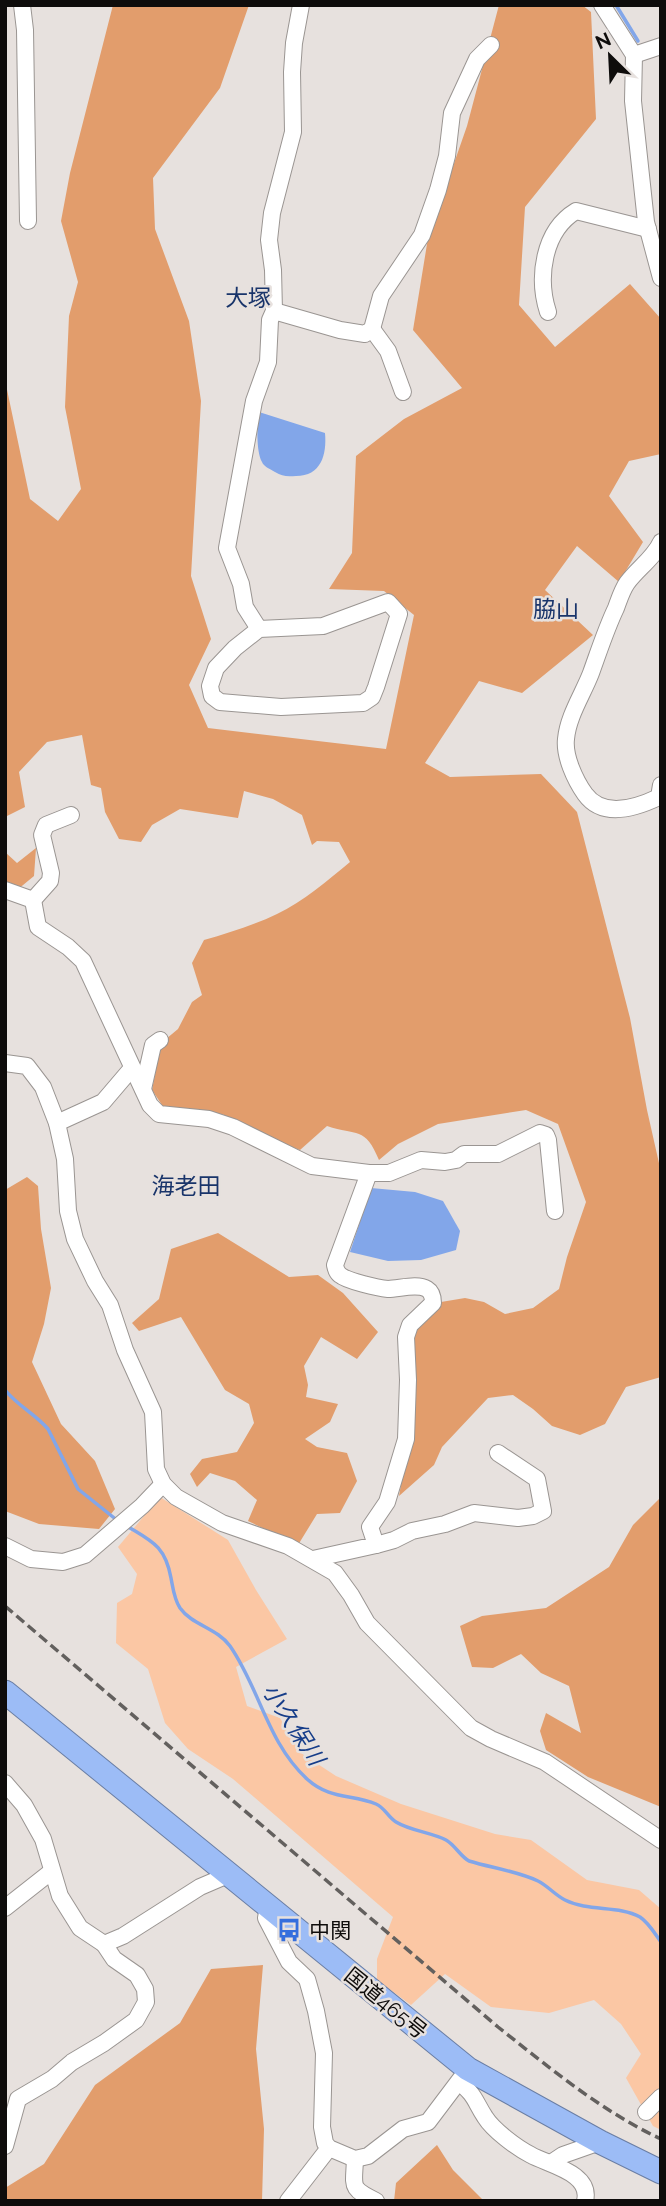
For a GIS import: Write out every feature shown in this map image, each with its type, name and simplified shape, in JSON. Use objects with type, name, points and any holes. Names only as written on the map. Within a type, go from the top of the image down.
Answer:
[{"type":"highway","name":"国道465号","points":[[5,1692],[268,1906],[463,2076],[661,2172]]},
{"type":"street","points":[[22,5],[26,30],[27,220]]},
{"type":"street","points":[[259,629],[245,607],[241,584],[227,548],[254,401],[268,362],[270,320],[275,311],[269,240],[272,213],[293,132],[294,53],[301,5]]},
{"type":"street","points":[[602,5],[634,55],[633,101],[648,229],[661,278]]},
{"type":"street","points":[[275,311],[340,330],[365,334],[372,329],[381,296],[422,235],[447,156],[452,114],[477,59],[491,45]]},
{"type":"street","points":[[634,55],[661,46]]},
{"type":"street","points":[[548,312],[543,297],[548,242],[563,219],[576,211],[648,229]]},
{"type":"street","points":[[372,329],[388,351],[403,392]]},
{"type":"street","points":[[661,541],[657,550],[626,584],[568,726],[565,740],[569,763],[585,795],[596,804],[620,810],[639,806],[659,797],[661,785]]},
{"type":"street","points":[[388,602],[399,614],[372,697],[363,703],[281,707],[220,702],[212,696],[210,686],[216,668],[259,629],[323,626],[388,602]]},
{"type":"street","points":[[33,900],[50,881],[51,873],[42,835],[46,825],[71,815]]},
{"type":"street","points":[[5,890],[33,900]]},
{"type":"street","points":[[33,900],[38,927],[68,947],[83,961],[150,1105],[159,1114],[209,1119],[233,1127],[312,1166],[369,1173],[389,1173],[421,1160],[444,1161],[456,1160],[464,1154],[498,1154],[540,1133],[546,1135],[548,1140],[555,1211]]},
{"type":"street","points":[[143,1089],[153,1045],[160,1040]]},
{"type":"street","points":[[5,1063],[27,1066],[43,1087],[57,1123],[65,1158],[68,1211],[75,1239],[110,1305],[125,1350],[153,1412],[156,1469],[163,1485],[176,1497],[222,1523],[288,1546],[335,1573],[367,1623],[471,1728],[491,1740],[545,1762],[661,1840]]},
{"type":"street","points":[[57,1123],[103,1102],[132,1068]]},
{"type":"street","points":[[369,1173],[335,1265],[337,1272],[353,1281],[386,1289],[422,1287],[429,1289],[433,1296],[433,1303],[410,1325],[406,1336],[406,1439],[387,1502],[370,1527],[376,1545]]},
{"type":"street","points":[[313,1559],[394,1540],[412,1531],[445,1524],[474,1513],[518,1518],[533,1516],[543,1511],[537,1479],[498,1453]]},
{"type":"street","points":[[5,1546],[31,1559],[63,1562],[85,1555],[163,1485]]},
{"type":"street","points":[[5,1783],[24,1805],[43,1839],[60,1896],[80,1928],[104,1944],[114,1959],[137,1975],[145,1989],[146,2002],[136,2020],[72,2062],[52,2080],[18,2099],[5,2146]]},
{"type":"street","points":[[5,1908],[52,1871]]},
{"type":"street","points":[[104,1944],[123,1936],[200,1887],[228,1875]]},
{"type":"street","points":[[268,1906],[266,1918],[289,1962],[307,1979],[316,2011],[324,2053],[323,2137],[329,2148],[355,2159],[368,2156],[403,2129],[428,2122],[463,2076],[486,2119],[514,2144],[575,2177],[584,2186],[587,2196],[585,2201]]},
{"type":"street","points":[[646,2112],[661,2097]]},
{"type":"street","points":[[551,2163],[563,2155],[600,2142]]},
{"type":"street","points":[[288,2201],[329,2148]]},
{"type":"street","points":[[355,2159],[354,2187],[376,2201]]},
{"type":"shaded area","points":[[113,5],[249,5],[220,88],[153,178],[155,229],[189,321],[201,401],[191,576],[211,639],[189,685],[208,728],[386,749],[414,615],[384,591],[329,589],[352,553],[356,456],[404,419],[462,388],[413,330],[428,238],[467,126],[499,5],[582,5],[591,12],[596,119],[525,207],[519,305],[555,347],[630,284],[661,319],[661,454],[629,461],[609,496],[643,542],[619,582],[577,546],[545,590],[593,635],[522,693],[479,681],[425,763],[450,777],[541,774],[577,812],[630,1018],[661,1172],[661,1377],[626,1387],[605,1424],[580,1435],[552,1426],[513,1395],[488,1398],[442,1447],[434,1465],[399,1496],[414,1412],[413,1331],[441,1302],[465,1298],[484,1302],[505,1314],[533,1308],[559,1289],[586,1202],[558,1124],[526,1110],[438,1124],[398,1144],[379,1160],[364,1137],[327,1126],[300,1150],[222,1114],[166,1111],[152,1090],[159,1053],[166,1039],[178,1029],[192,1002],[202,995],[192,963],[204,940],[287,909],[350,862],[339,842],[317,841],[312,845],[302,815],[273,799],[244,791],[238,818],[180,809],[152,825],[141,842],[119,839],[105,812],[101,788],[91,785],[82,735],[47,742],[19,772],[25,807],[5,817],[5,380],[30,499],[58,521],[81,489],[65,407],[69,316],[78,282],[61,221],[70,173]]},
{"type":"shaded area","points":[[36,848],[34,876],[17,890],[5,883],[5,852],[17,863]]},
{"type":"shaded area","points":[[27,1177],[38,1186],[41,1229],[51,1288],[44,1324],[32,1362],[61,1424],[95,1461],[115,1509],[99,1529],[39,1524],[5,1511],[5,1190]]},
{"type":"shaded area","points":[[218,1233],[289,1277],[318,1275],[343,1293],[378,1332],[357,1359],[321,1337],[304,1366],[308,1385],[306,1397],[338,1404],[330,1422],[305,1439],[317,1447],[347,1453],[357,1481],[340,1513],[317,1514],[298,1545],[248,1521],[257,1500],[235,1481],[210,1473],[197,1487],[190,1474],[202,1459],[237,1452],[254,1423],[249,1404],[225,1390],[181,1317],[139,1331],[132,1323],[159,1299],[171,1249]]},
{"type":"shaded area","points":[[160,1497],[228,1540],[287,1639],[236,1667],[247,1706],[280,1718],[301,1753],[336,1776],[401,1804],[495,1834],[531,1840],[587,1880],[639,1890],[661,1909],[661,2130],[653,2126],[626,2078],[641,2054],[621,2024],[594,2000],[549,2013],[491,2007],[445,1974],[411,2005],[377,1980],[377,1959],[393,1917],[233,1779],[188,1749],[165,1723],[148,1669],[116,1643],[117,1603],[132,1594],[137,1574],[118,1547]]},
{"type":"shaded area","points":[[661,1497],[661,1807],[588,1777],[546,1750],[540,1731],[546,1713],[581,1733],[569,1686],[541,1673],[521,1654],[493,1668],[472,1667],[460,1626],[482,1616],[546,1608],[609,1567],[633,1525]]},
{"type":"shaded area","points":[[263,1965],[256,2049],[264,2129],[262,2201],[5,2201],[5,2188],[44,2164],[95,2085],[180,2023],[211,1969]]},
{"type":"shaded area","points":[[437,2145],[453,2170],[484,2201],[394,2201],[396,2183]]},
{"type":"water","points":[[259,412],[325,433],[325,449],[317,468],[305,475],[287,476],[264,465],[258,445]]},
{"type":"water","points":[[371,1188],[415,1192],[443,1201],[460,1231],[456,1250],[421,1260],[388,1261],[350,1252]]},
{"type":"waterway","points":[[616,5],[638,41]]},
{"type":"waterway","name":"小久保川","points":[[5,1390],[48,1429],[78,1489],[118,1521]]},
{"type":"waterway","name":"小久保川","points":[[125,1525],[161,1551],[175,1597],[185,1614],[230,1646],[282,1749],[307,1779],[333,1794],[376,1804],[402,1825],[446,1840],[469,1861],[530,1878],[574,1904],[622,1911],[640,1917],[661,1942]]},
{"type":"railway","points":[[5,1606],[498,2027],[597,2102],[661,2139]]},
{"type":"place","name":"中関","points":[[289,1930]]},
{"type":"district","name":"大塚","points":[[248,297]]},
{"type":"district","name":"脇山","points":[[556,608]]},
{"type":"district","name":"海老田","points":[[186,1185]]}]
